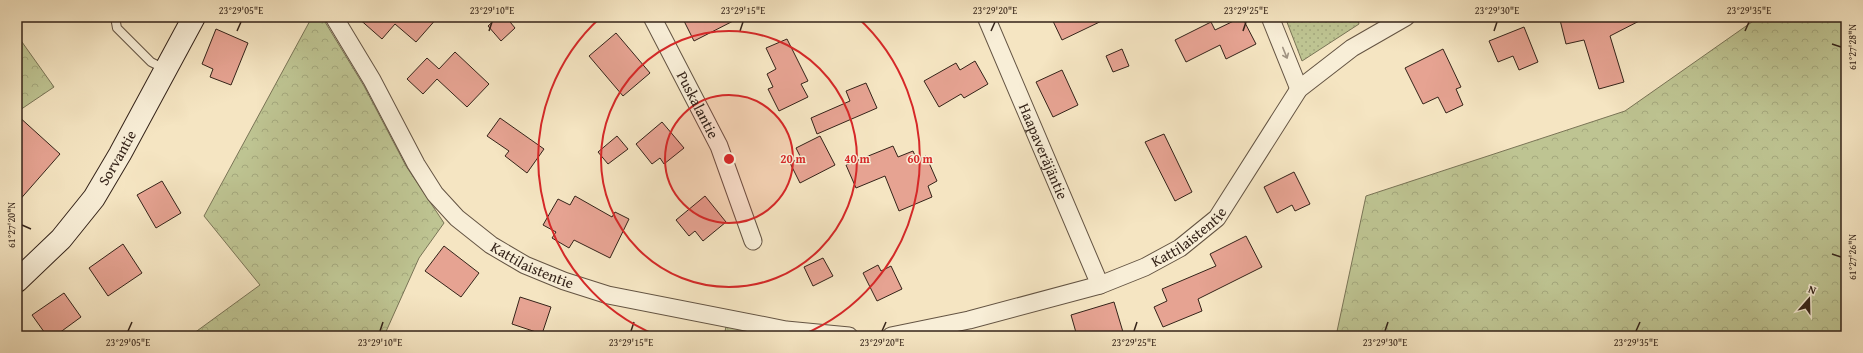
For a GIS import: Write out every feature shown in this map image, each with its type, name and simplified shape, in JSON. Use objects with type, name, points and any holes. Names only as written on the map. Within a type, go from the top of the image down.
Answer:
[{"type":"main road","name":"Sorvantie","points":[[17,281],[61,239],[80,218],[120,154],[194,17]]},
{"type":"street","name":"Kattilaistentie","points":[[334,17],[372,80],[416,164],[435,194],[457,218],[491,245],[525,265],[551,276],[608,295],[728,317],[786,330],[849,336]]},
{"type":"street","name":"Puskalantie","points":[[652,17],[719,146],[753,241]]},
{"type":"street","name":"Haapaveräjäntie","points":[[986,17],[1100,285]]},
{"type":"street","points":[[1270,17],[1299,89]]},
{"type":"street","name":"Kattilaistentie","points":[[891,336],[969,320],[1100,285],[1145,267],[1180,248],[1217,218],[1299,89],[1352,48],[1406,17]]},
{"type":"lane","points":[[114,17],[117,28],[151,62],[166,69]]},
{"type":"green space","points":[[312,17],[322,17],[364,86],[406,166],[444,223],[419,258],[384,336],[190,336],[260,285],[204,216]]},
{"type":"green space","points":[[1285,17],[1357,17],[1359,24],[1302,61]]},
{"type":"green space","points":[[1759,17],[1846,17],[1846,336],[1336,336],[1366,196],[1625,111]]},
{"type":"green space","points":[[17,35],[54,87],[17,112]]},
{"type":"green space","points":[[728,317],[783,336],[724,336]]},
{"type":"building","points":[[357,17],[438,17],[416,42],[395,24],[382,39]]},
{"type":"building","points":[[498,17],[506,17],[515,28],[501,41],[488,26]]},
{"type":"building","points":[[682,17],[741,17],[694,41]]},
{"type":"building","points":[[1051,17],[1110,17],[1062,40]]},
{"type":"building","points":[[1242,17],[1256,44],[1226,59],[1220,45],[1186,62],[1175,40],[1211,22],[1215,30]]},
{"type":"building","points":[[1570,17],[1647,17],[1610,36],[1624,82],[1599,89],[1584,40],[1566,44],[1560,20]]},
{"type":"building","points":[[1524,27],[1538,62],[1519,70],[1513,56],[1498,62],[1489,41]]},
{"type":"building","points":[[216,29],[248,43],[231,85],[210,77],[213,69],[202,64]]},
{"type":"building","points":[[616,33],[650,73],[623,96],[589,56]]},
{"type":"building","points":[[787,39],[808,81],[801,84],[808,97],[779,111],[768,89],[773,87],[767,74],[776,69],[766,48]]},
{"type":"building","points":[[1122,49],[1129,66],[1113,72],[1106,56]]},
{"type":"building","points":[[1443,49],[1461,87],[1456,89],[1463,105],[1446,113],[1438,97],[1423,104],[1405,68]]},
{"type":"building","points":[[455,52],[489,84],[467,107],[437,79],[423,94],[407,79],[427,58],[439,69]]},
{"type":"building","points":[[975,61],[988,84],[964,98],[961,94],[939,107],[924,81],[956,63],[960,70]]},
{"type":"building","points":[[1062,70],[1078,105],[1053,117],[1036,82]]},
{"type":"building","points":[[866,83],[877,108],[817,134],[811,118],[850,101],[846,91]]},
{"type":"building","points":[[17,115],[60,154],[17,203]]},
{"type":"building","points":[[500,118],[544,149],[527,173],[505,156],[509,151],[487,136]]},
{"type":"building","points":[[662,122],[684,148],[664,164],[660,158],[652,164],[636,144]]},
{"type":"building","points":[[1164,134],[1192,192],[1175,201],[1145,142]]},
{"type":"building","points":[[617,136],[628,149],[608,164],[598,152]]},
{"type":"building","points":[[820,136],[835,165],[800,183],[790,163],[801,158],[796,148]]},
{"type":"building","points":[[893,146],[898,157],[913,151],[917,160],[926,156],[937,181],[928,186],[932,197],[899,211],[885,176],[856,188],[846,165]]},
{"type":"building","points":[[1294,172],[1310,204],[1295,211],[1292,205],[1277,213],[1264,187]]},
{"type":"building","points":[[162,181],[181,213],[156,228],[137,195]]},
{"type":"building","points":[[575,196],[612,217],[615,212],[629,219],[610,258],[574,240],[569,248],[552,238],[556,232],[543,225],[558,199],[570,205]]},
{"type":"building","points":[[705,196],[726,222],[703,241],[695,231],[689,236],[676,220]]},
{"type":"building","points":[[1246,236],[1262,267],[1198,299],[1202,311],[1163,327],[1154,307],[1167,301],[1162,289],[1216,266],[1210,254]]},
{"type":"building","points":[[123,244],[142,273],[108,296],[89,268]]},
{"type":"building","points":[[444,246],[479,273],[461,297],[425,271]]},
{"type":"building","points":[[823,258],[833,276],[813,286],[804,267]]},
{"type":"building","points":[[878,265],[881,271],[891,266],[902,289],[877,301],[863,273]]},
{"type":"building","points":[[64,293],[81,317],[55,336],[47,336],[32,315]]},
{"type":"building","points":[[520,297],[551,307],[542,334],[512,324]]},
{"type":"building","points":[[1114,302],[1123,332],[1109,336],[1077,336],[1071,315]]}]
